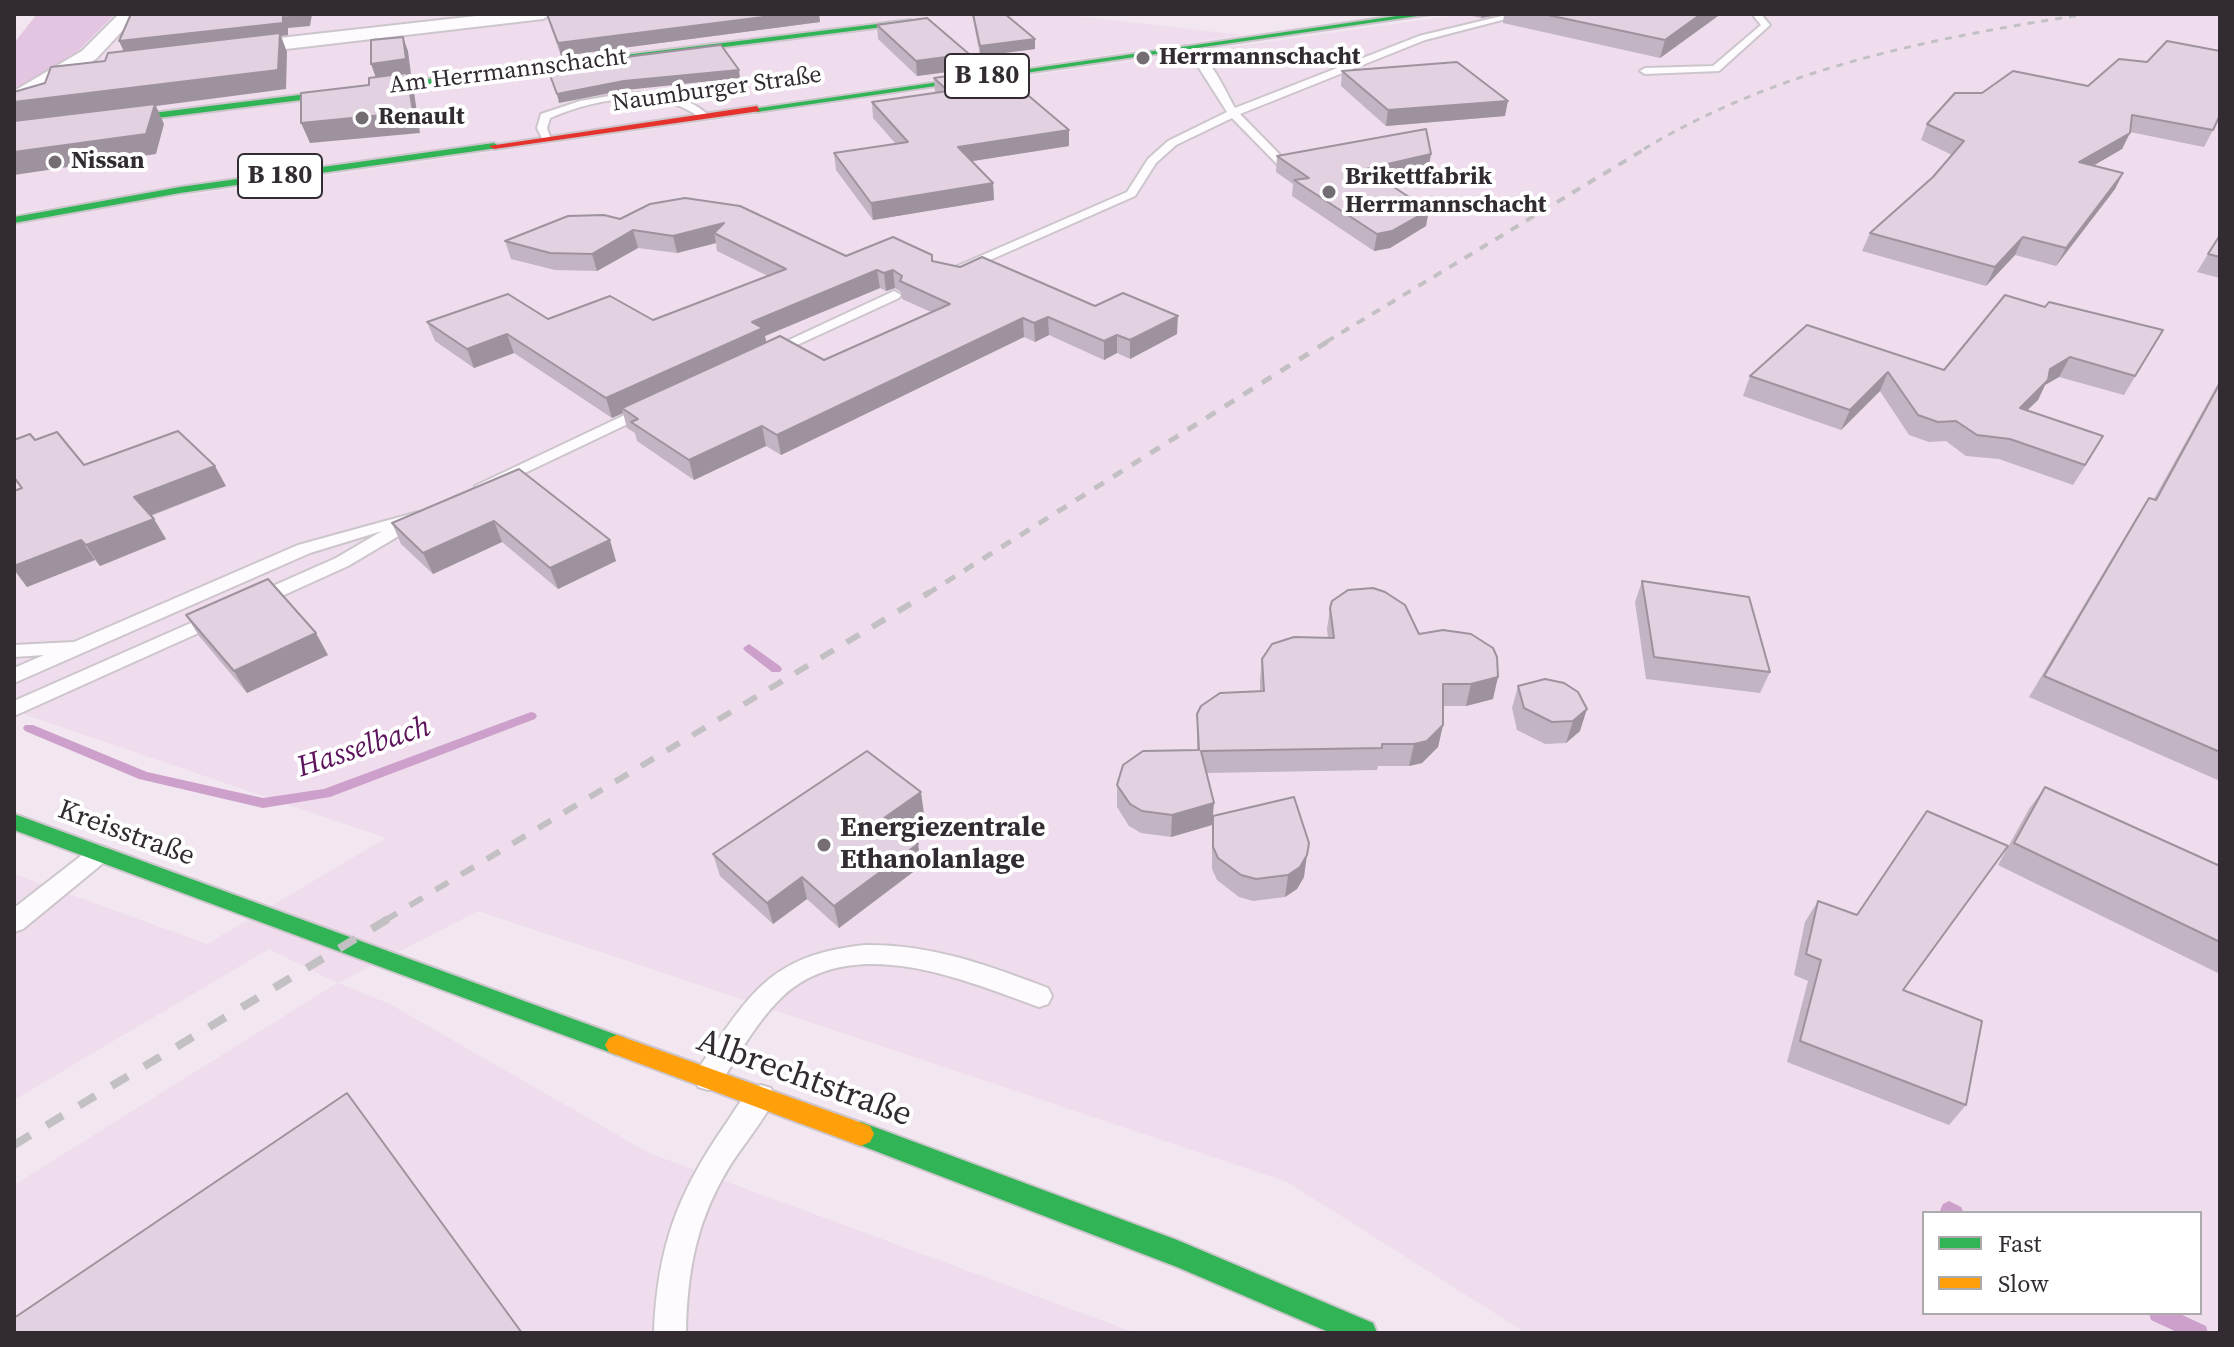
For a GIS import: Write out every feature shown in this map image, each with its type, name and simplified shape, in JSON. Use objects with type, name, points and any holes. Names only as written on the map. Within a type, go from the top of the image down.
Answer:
[{"type":"main road","name":"Naumburger Straße","points":[[14,220],[180,190],[1427,14]]},
{"type":"main road","name":"Am Herrmannschacht","points":[[14,133],[907,22]]},
{"type":"main road","name":"Kreisstraße","points":[[14,822],[219,898]]},
{"type":"main road","name":"Albrechtstraße","points":[[219,898],[1196,1261],[1363,1333]]},
{"type":"street","points":[[14,100],[89,55],[129,14]]},
{"type":"street","name":"Am Herrmannschacht","points":[[208,52],[543,14]]},
{"type":"street","points":[[66,69],[113,63]]},
{"type":"lane","points":[[941,276],[1131,194],[1152,161],[1172,143],[1233,113],[1433,34],[1521,14]]},
{"type":"lane","points":[[1645,71],[1716,69],[1766,25],[1756,14]]},
{"type":"lane","points":[[1188,48],[1199,57],[1233,113],[1281,162]]},
{"type":"lane","points":[[547,138],[542,128],[545,116],[562,107],[648,96],[673,98],[696,108],[704,116]]},
{"type":"lane","points":[[749,362],[894,295]]},
{"type":"lane","points":[[473,490],[662,403]]},
{"type":"lane","points":[[14,676],[304,549],[429,510],[342,562],[14,709]]},
{"type":"lane","points":[[14,651],[85,646]]},
{"type":"lane","points":[[14,922],[99,854]]},
{"type":"lane","points":[[708,1078],[765,997],[787,978],[818,963],[855,957],[946,962],[1039,996]]},
{"type":"lane","points":[[670,1333],[670,1302],[678,1240],[699,1186],[761,1097]]},
{"type":"shaded area","points":[[37,14],[115,14],[73,56],[14,93],[14,43]]},
{"type":"shaded area","points":[[115,14],[1057,14],[1243,35],[14,213],[14,93],[73,56]]},
{"type":"shaded area","points":[[1464,14],[2220,14],[2220,1333],[1526,1333],[1287,1182],[478,911],[338,983],[390,1004],[649,1153],[1136,1333],[14,1333],[14,1185],[337,983],[269,949],[14,1100],[14,874],[207,944],[386,838],[14,711],[14,225],[103,207]]},
{"type":"building","points":[[131,14],[304,14],[283,16],[283,23],[119,41]]},
{"type":"building","points":[[547,14],[787,14],[558,43]]},
{"type":"building","points":[[973,14],[1005,14],[1035,39],[980,46]]},
{"type":"building","points":[[1543,14],[1701,14],[1665,40]]},
{"type":"building","points":[[927,18],[969,54],[916,61],[877,25]]},
{"type":"building","points":[[280,33],[278,70],[14,102],[14,92],[45,83],[51,67],[105,61],[108,53]]},
{"type":"building","points":[[403,37],[406,59],[371,64],[371,40]]},
{"type":"building","points":[[2167,41],[2220,51],[2220,115],[2213,130],[2132,115],[2130,133],[2079,162],[2123,173],[2066,248],[2023,237],[1995,267],[1870,233],[1933,177],[1964,141],[1927,124],[1955,93],[1982,93],[2013,71],[2088,86],[2119,59],[2147,62]]},
{"type":"building","points":[[721,45],[739,70],[624,81],[557,94],[547,67]]},
{"type":"building","points":[[1457,62],[1508,101],[1388,110],[1342,71]]},
{"type":"building","points":[[997,69],[1069,130],[958,147],[993,183],[871,203],[834,153],[908,142],[872,102],[948,91],[934,78]]},
{"type":"building","points":[[407,73],[413,112],[301,123],[301,93],[369,85],[369,78]]},
{"type":"building","points":[[155,104],[146,134],[14,152],[14,121]]},
{"type":"building","points":[[1426,129],[1431,154],[1366,169],[1429,210],[1392,231],[1377,234],[1294,180],[1309,178],[1277,156]]},
{"type":"building","points":[[685,198],[740,206],[846,256],[893,237],[932,255],[932,261],[960,267],[982,257],[1095,306],[1123,293],[1178,316],[1130,340],[1117,335],[1104,341],[1048,317],[1034,323],[1023,318],[777,435],[762,426],[689,460],[631,422],[638,419],[622,408],[780,336],[824,360],[950,304],[900,281],[902,276],[893,270],[884,273],[877,270],[752,322],[763,328],[606,398],[507,334],[467,349],[427,322],[508,294],[548,319],[610,296],[653,320],[786,269],[714,233],[724,223],[673,236],[633,230],[592,254],[550,253],[505,241],[568,216],[604,215],[620,219],[650,204]]},
{"type":"building","points":[[2220,235],[2220,257],[2208,254]]},
{"type":"building","points":[[2005,295],[2045,307],[2049,302],[2163,330],[2135,376],[2070,357],[2050,369],[2048,380],[2020,408],[2103,436],[2085,465],[2010,439],[1977,435],[1956,421],[1938,422],[1918,415],[1888,372],[1850,410],[1750,376],[1807,325],[1944,370]]},
{"type":"building","points":[[2220,383],[2220,752],[2044,676],[2149,498],[2156,500]]},
{"type":"building","points":[[178,431],[215,466],[134,497],[154,519],[86,545],[81,540],[14,566],[14,491],[22,488],[14,477],[14,440],[30,434],[35,440],[57,432],[84,465]]},
{"type":"building","points":[[519,469],[610,540],[550,568],[494,521],[423,553],[392,523]]},
{"type":"building","points":[[268,579],[316,633],[234,671],[186,615]]},
{"type":"building","points":[[1642,581],[1749,597],[1770,672],[1654,657]]},
{"type":"building","points":[[1373,588],[1405,605],[1419,634],[1443,630],[1471,634],[1493,648],[1497,657],[1498,677],[1471,684],[1443,684],[1443,725],[1427,741],[1382,744],[1382,748],[1201,751],[1214,803],[1172,815],[1142,811],[1130,804],[1117,785],[1123,765],[1143,751],[1199,750],[1197,714],[1201,706],[1220,693],[1264,691],[1262,659],[1272,644],[1294,637],[1334,638],[1332,601],[1348,590]]},
{"type":"building","points":[[1545,679],[1564,683],[1578,692],[1587,709],[1573,721],[1552,722],[1524,708],[1518,686]]},
{"type":"building","points":[[867,751],[921,792],[884,818],[918,844],[834,906],[802,877],[767,903],[713,854]]},
{"type":"building","points":[[2045,787],[2220,866],[2220,942],[2014,843]]},
{"type":"building","points":[[1294,797],[1309,843],[1300,867],[1288,875],[1256,879],[1241,875],[1218,858],[1213,847],[1213,816]]},
{"type":"building","points":[[1927,811],[2008,846],[1903,990],[1982,1021],[1966,1105],[1800,1041],[1821,960],[1806,954],[1818,901],[1857,915]]},
{"type":"building","points":[[347,1093],[522,1333],[14,1333],[14,1318]]},
{"type":"waterway","name":"Hasselbach","points":[[749,648],[776,669]]},
{"type":"waterway","name":"Hasselbach","points":[[29,728],[144,776],[263,803],[325,794],[531,716]]},
{"type":"waterway","name":"Hasselbach","points":[[2162,1315],[2199,1333]]},
{"type":"railway","points":[[1644,149],[1749,97],[1858,60],[1972,34],[2087,14]]},
{"type":"railway","points":[[1326,342],[1648,147]]},
{"type":"railway","points":[[927,594],[1330,340]]},
{"type":"railway","points":[[384,921],[930,592]]},
{"type":"railway","points":[[14,1145],[388,919]]},
{"type":"traffic: fast","points":[[757,109],[1427,14]]},
{"type":"traffic: fast","points":[[14,133],[907,22]]},
{"type":"traffic: fast","points":[[14,220],[180,190],[494,146]]},
{"type":"traffic: fast","points":[[14,822],[617,1045]]},
{"type":"traffic: fast","points":[[861,1134],[1177,1253],[1363,1333]]},
{"type":"traffic: slow","points":[[617,1045],[861,1134]]},
{"type":"traffic: jam","points":[[494,146],[757,109]]},
{"type":"place","name":"Herrmannschacht","points":[[1143,58]]},
{"type":"place","name":"Renault","points":[[362,118]]},
{"type":"place","name":"Nissan","points":[[55,162]]},
{"type":"place","name":"Brikettfabrik Herrmannschacht","points":[[1329,192]]},
{"type":"place","name":"Energiezentrale Ethanolanlage","points":[[824,845]]}]
